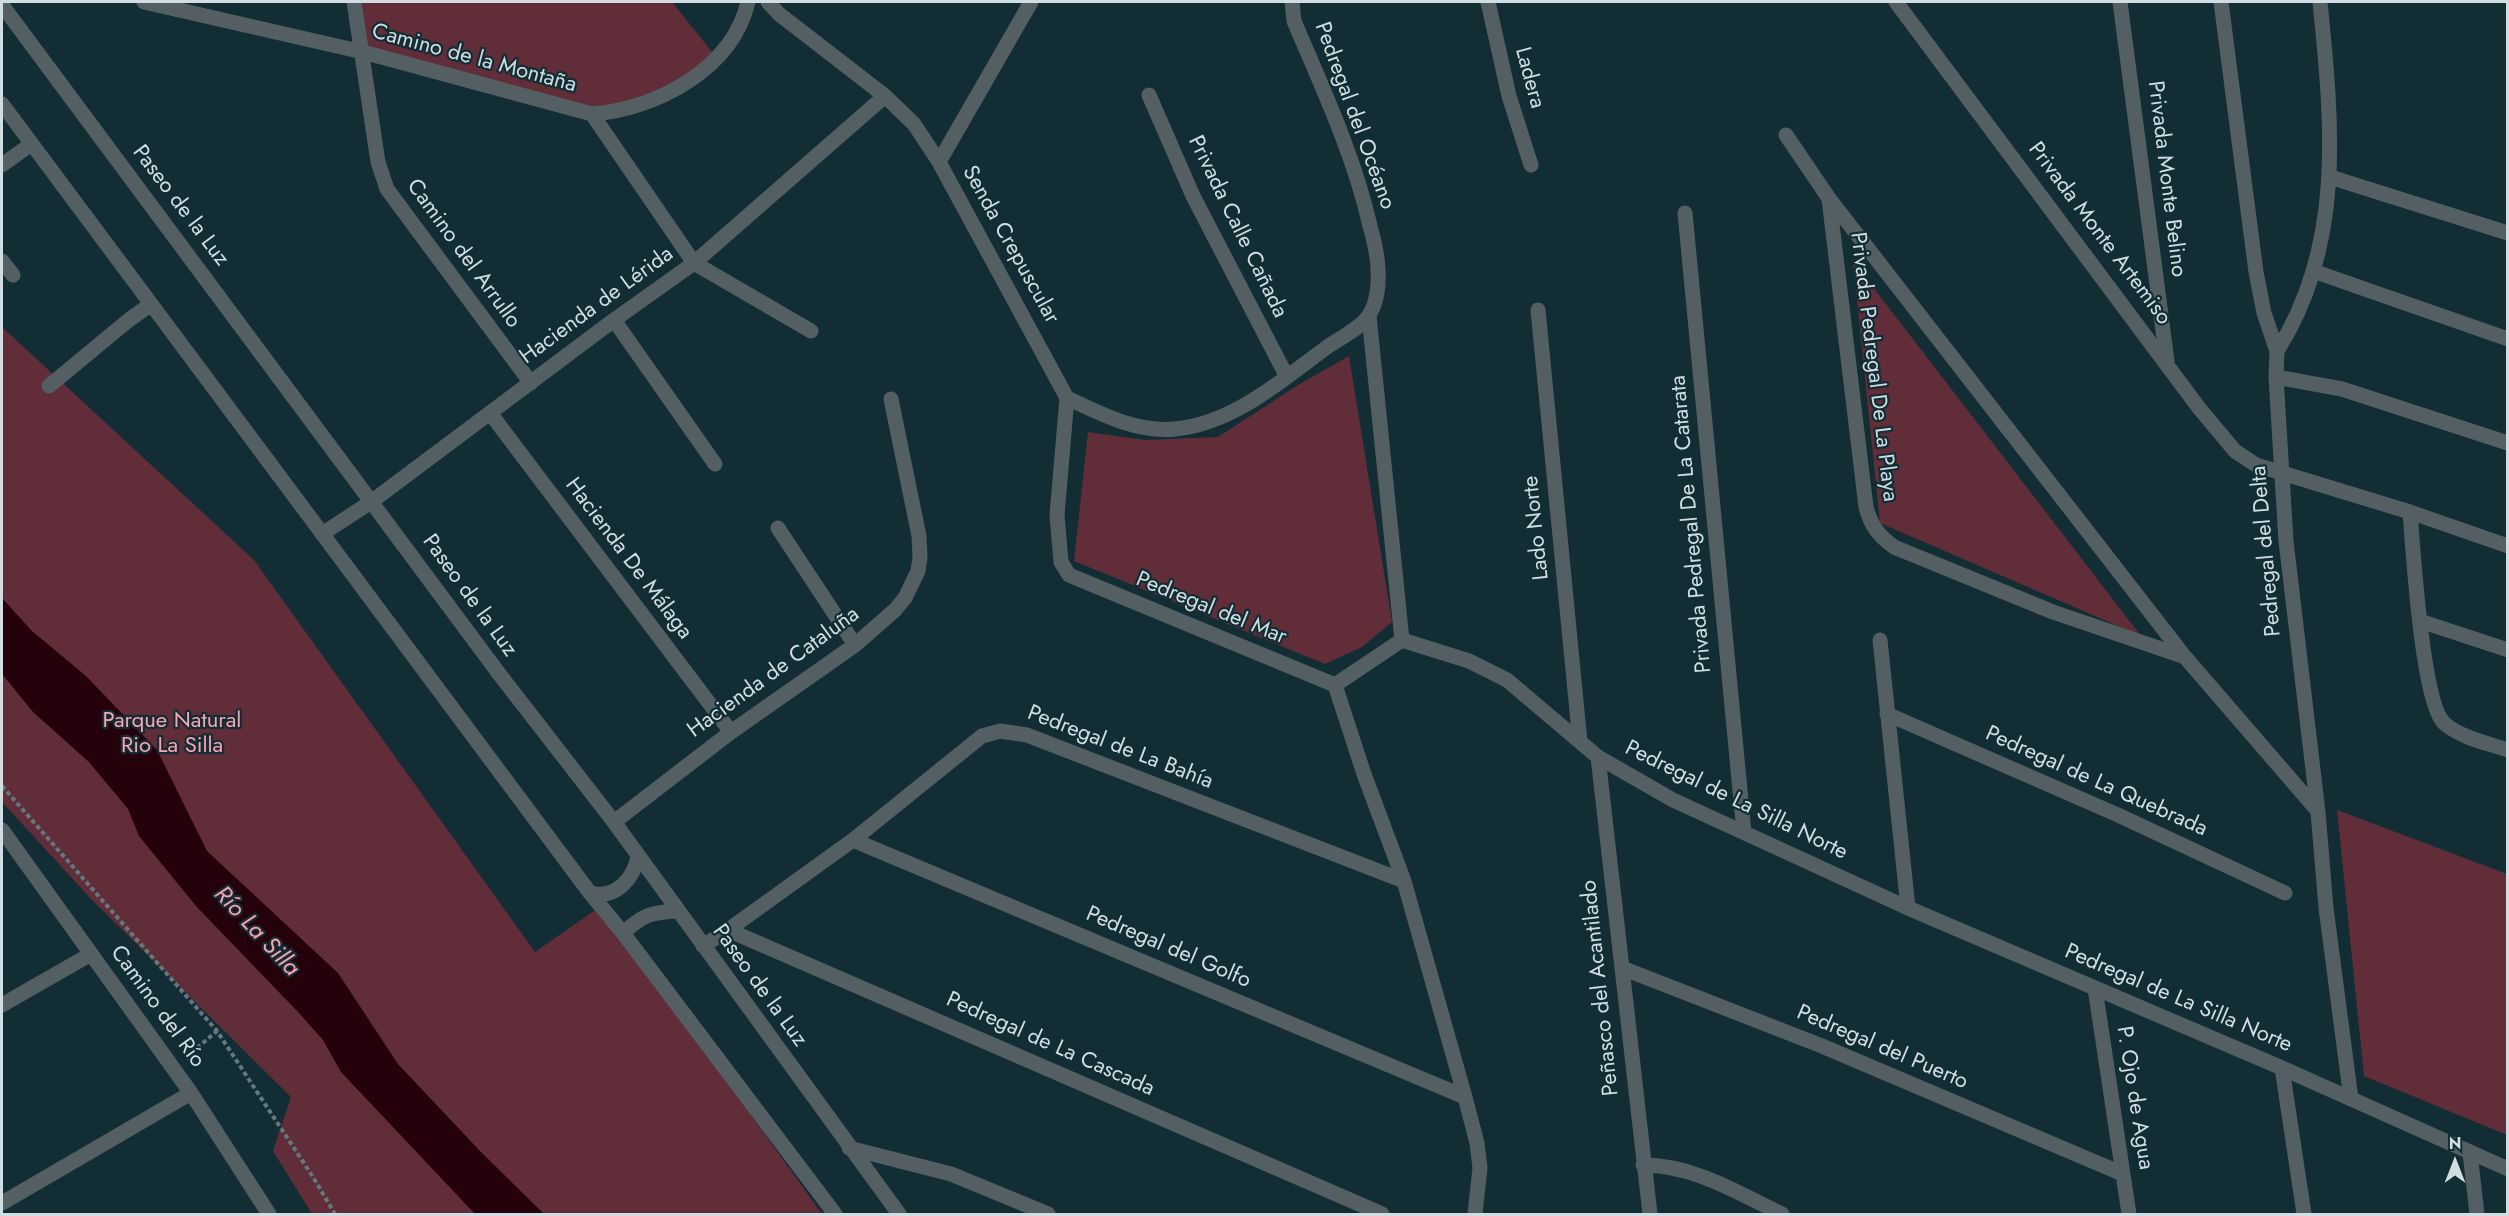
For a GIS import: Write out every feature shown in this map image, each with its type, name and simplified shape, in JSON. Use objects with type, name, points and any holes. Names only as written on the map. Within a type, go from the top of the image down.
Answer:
[{"type":"street","name":"Camino de la Montaña","points":[[144,2],[363,52],[592,114],[614,112],[642,105],[693,78],[720,55],[736,34],[748,2]]},
{"type":"street","name":"Camino del Arrullo","points":[[354,2],[378,162],[387,189],[531,383]]},
{"type":"street","name":"Senda Crepuscular","points":[[768,2],[779,14],[885,96],[914,124],[939,162],[1067,398]]},
{"type":"street","points":[[939,162],[1031,2]]},
{"type":"street","name":"Pedregal del Océano","points":[[1292,2],[1294,21],[1353,168],[1366,209],[1378,270],[1376,298],[1369,316],[1402,640]]},
{"type":"street","name":"Ladera","points":[[1488,2],[1509,96],[1531,165]]},
{"type":"street","name":"Privada Monte Artemiso","points":[[1896,2],[2199,408],[2235,451],[2256,465],[2409,512],[2508,546]]},
{"type":"street","name":"Privada Monte Belino","points":[[2120,2],[2167,363]]},
{"type":"street","name":"Pedregal del Delta","points":[[2221,2],[2256,272],[2264,313],[2277,351],[2276,377],[2286,541],[2318,812],[2326,908],[2351,1099]]},
{"type":"street","points":[[2277,351],[2294,324],[2313,271],[2330,177],[2331,145],[2320,2]]},
{"type":"street","name":"Paseo de la Luz","points":[[2,5],[500,675],[615,822],[898,1215]]},
{"type":"street","name":"Privada Calle Cañada","points":[[1149,95],[1193,196],[1287,377]]},
{"type":"street","name":"Hacienda de Lérida","points":[[322,534],[371,501],[694,263],[885,96]]},
{"type":"street","points":[[2,104],[30,145],[590,893],[623,933],[836,1215]]},
{"type":"street","points":[[592,114],[694,263],[811,330]]},
{"type":"street","name":"Privada Pedregal De La Playa","points":[[1786,135],[1828,197],[2185,657],[2318,812]]},
{"type":"street","points":[[2,165],[30,145]]},
{"type":"street","points":[[2330,177],[2508,233]]},
{"type":"street","name":"Privada Pedregal De La Playa","points":[[1828,197],[1866,507],[1871,525],[1894,547],[2053,612],[2185,657]]},
{"type":"street","name":"Privada Pedregal De La Catarata","points":[[1685,213],[1744,832]]},
{"type":"street","points":[[2,261],[13,275]]},
{"type":"street","points":[[2313,271],[2508,339]]},
{"type":"street","points":[[49,386],[150,305]]},
{"type":"street","name":"Lado Norte","points":[[1538,310],[1580,742]]},
{"type":"street","points":[[1067,398],[1100,414],[1137,426],[1174,429],[1209,422],[1238,408],[1287,377],[1369,316]]},
{"type":"street","points":[[614,320],[716,464]]},
{"type":"street","points":[[2276,377],[2342,389],[2508,444]]},
{"type":"street","name":"Pedregal del Mar","points":[[1067,398],[1057,515],[1060,562],[1070,575],[1335,684]]},
{"type":"street","name":"Hacienda de Cataluña","points":[[615,822],[731,732],[855,645],[905,598],[918,571],[919,536],[891,399]]},
{"type":"street","name":"Hacienda De Málaga","points":[[490,413],[731,732]]},
{"type":"street","points":[[2409,512],[2420,621],[2431,697],[2436,712],[2444,723],[2459,733],[2508,750]]},
{"type":"street","points":[[778,528],[855,645]]},
{"type":"street","points":[[2420,621],[2508,650]]},
{"type":"street","points":[[1402,640],[1335,684],[1364,774],[1404,881],[1465,1097],[1477,1143],[1479,1168],[1475,1215]]},
{"type":"street","name":"Pedregal de La Silla Norte","points":[[1402,640],[1469,661],[1507,680],[1598,757],[1673,800],[1908,908],[2282,1068],[2508,1169]]},
{"type":"street","points":[[1880,640],[1908,908]]},
{"type":"street","name":"Pedregal de La Quebrada","points":[[1887,714],[2118,815],[2285,893]]},
{"type":"street","name":"Pedregal de La Bahía","points":[[728,930],[853,840],[982,736],[990,732],[1009,731],[1027,735],[1404,881]]},
{"type":"street","name":"Peñasco del Acantilado","points":[[1598,757],[1650,1215]]},
{"type":"street","name":"Camino del Río","points":[[2,830],[191,1093],[269,1215]]},
{"type":"street","name":"Pedregal del Golfo","points":[[853,840],[1465,1097]]},
{"type":"street","points":[[590,893],[600,896],[619,888],[631,877],[638,856]]},
{"type":"street","points":[[623,933],[647,914],[678,911]]},
{"type":"street","points":[[703,946],[728,930]]},
{"type":"street","name":"Pedregal de La Cascada","points":[[728,930],[1382,1215]]},
{"type":"street","points":[[2,1005],[91,954]]},
{"type":"street","name":"Pedregal del Puerto","points":[[1622,968],[1822,1046],[2123,1174]]},
{"type":"street","name":"P. Ojo de Agua","points":[[2095,988],[2129,1215]]},
{"type":"street","points":[[2282,1068],[2304,1215]]},
{"type":"street","points":[[2,1203],[191,1093]]},
{"type":"street","points":[[849,1148],[951,1173],[1048,1215]]},
{"type":"street","points":[[2470,1153],[2477,1215]]},
{"type":"street","points":[[1643,1165],[1672,1167],[1696,1173],[1782,1215]]},
{"type":"path","points":[[2,786],[217,1031],[313,1177],[335,1215]]},
{"type":"path","points":[[177,1073],[197,1048],[217,1031]]},
{"type":"green space","points":[[353,2],[672,2],[717,58],[693,78],[614,112],[363,52]]},
{"type":"green space","points":[[1853,261],[2141,636],[1880,523]]},
{"type":"green space","name":"Parque Natural Rio La Silla","points":[[2,327],[254,560],[535,952],[601,906],[822,1214],[312,1214],[273,1151],[291,1097],[91,899],[2,802]]},
{"type":"green space","points":[[1349,356],[1392,622],[1362,647],[1325,664],[1074,561],[1088,432],[1145,440],[1218,437],[1298,385]]},
{"type":"green space","points":[[2337,810],[2507,874],[2507,1135],[2364,1076]]},
{"type":"water","name":"Río La Silla","points":[[2,598],[32,631],[86,676],[157,750],[207,851],[338,973],[398,1064],[479,1150],[544,1214],[475,1214],[341,1072],[323,1040],[196,906],[139,836],[128,809],[89,762],[33,712],[2,674]]}]
